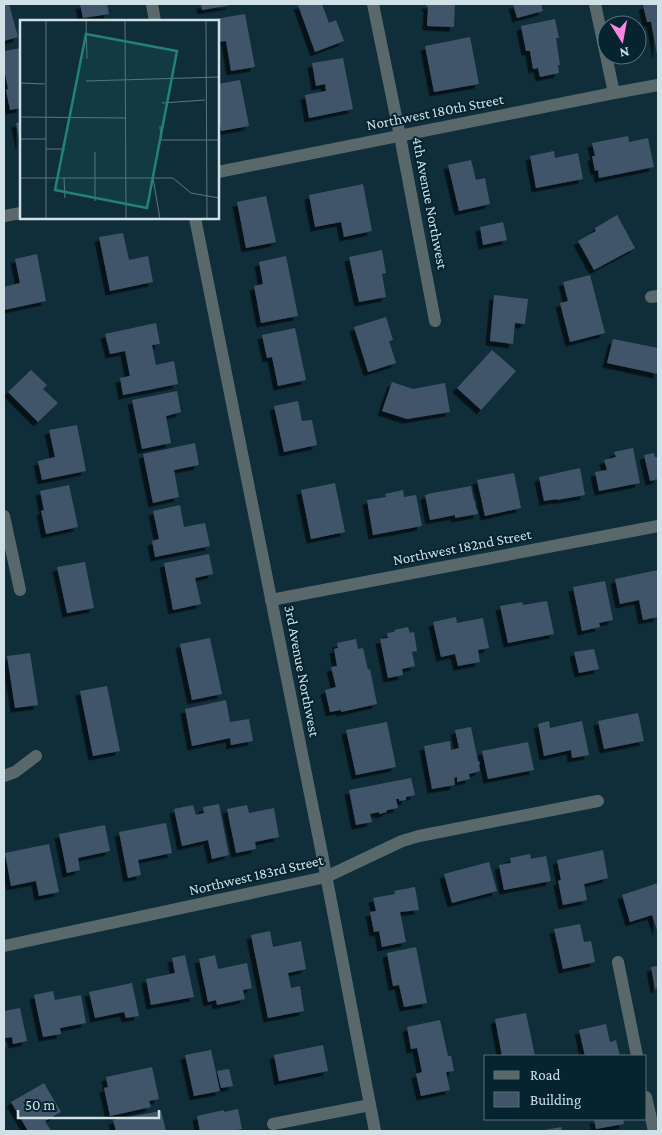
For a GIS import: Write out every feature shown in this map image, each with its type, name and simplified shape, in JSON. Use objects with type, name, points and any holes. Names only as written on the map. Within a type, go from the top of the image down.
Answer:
[{"type":"street","points":[[152,4],[155,20]]},
{"type":"street","name":"4th Avenue Northwest","points":[[373,4],[435,321]]},
{"type":"street","points":[[595,4],[614,93]]},
{"type":"street","name":"Northwest 180th Street","points":[[219,172],[658,85]]},
{"type":"street","points":[[4,216],[20,213]]},
{"type":"street","name":"3rd Avenue Northwest","points":[[195,219],[375,1131]]},
{"type":"street","points":[[4,516],[20,590]]},
{"type":"street","name":"Northwest 182nd Street","points":[[271,600],[658,526]]},
{"type":"street","points":[[4,776],[15,772],[36,756]]},
{"type":"street","name":"Northwest 183rd Street","points":[[4,946],[326,878],[402,841],[419,836],[598,802]]},
{"type":"street","points":[[618,962],[637,1055]]},
{"type":"street","points":[[647,1101],[654,1131]]},
{"type":"street","points":[[273,1124],[370,1105]]},
{"type":"building","points":[[4,4],[9,4],[18,37],[4,41]]},
{"type":"building","points":[[80,4],[107,4],[109,14],[83,18]]},
{"type":"building","points":[[201,4],[231,4],[231,5],[202,10]]},
{"type":"building","points":[[322,4],[329,23],[336,20],[344,41],[315,52],[298,5]]},
{"type":"building","points":[[427,4],[455,4],[454,27],[427,26]]},
{"type":"building","points":[[513,4],[541,4],[543,11],[517,18]]},
{"type":"building","points":[[658,4],[657,54],[651,22],[647,22],[647,15],[645,15],[643,5]]},
{"type":"building","points":[[245,14],[255,67],[231,71],[226,41],[219,42],[219,20],[209,20]]},
{"type":"building","points":[[555,19],[559,38],[556,38],[560,65],[558,65],[559,73],[540,77],[538,68],[533,69],[530,51],[526,51],[521,26]]},
{"type":"building","points":[[470,37],[479,84],[434,92],[425,46]]},
{"type":"building","points":[[20,48],[20,108],[10,110],[6,90],[8,89],[4,68],[4,51]]},
{"type":"building","points":[[343,58],[353,109],[309,118],[305,95],[326,91],[325,84],[316,86],[312,63]]},
{"type":"building","points":[[240,80],[249,126],[221,131],[219,84]]},
{"type":"building","points":[[20,122],[20,144],[16,123]]},
{"type":"building","points":[[628,136],[629,142],[648,138],[654,167],[599,178],[598,170],[595,171],[592,156],[595,156],[592,143]]},
{"type":"building","points":[[554,151],[555,158],[578,153],[583,179],[536,188],[530,156]]},
{"type":"building","points":[[471,160],[476,180],[485,178],[490,204],[459,211],[448,165]]},
{"type":"building","points":[[363,184],[372,231],[344,237],[341,222],[315,227],[309,195]]},
{"type":"building","points":[[266,196],[276,242],[246,248],[237,202]]},
{"type":"building","points":[[617,215],[635,248],[594,270],[578,241],[596,231],[595,228]]},
{"type":"building","points":[[503,222],[507,240],[483,245],[480,227]]},
{"type":"building","points":[[123,233],[129,260],[148,256],[153,282],[110,291],[99,237]]},
{"type":"building","points":[[382,250],[386,273],[382,274],[386,297],[359,302],[349,257]]},
{"type":"building","points":[[37,254],[46,301],[4,310],[4,287],[20,283],[15,259]]},
{"type":"building","points":[[286,256],[298,316],[261,323],[254,286],[263,284],[259,262]]},
{"type":"building","points":[[590,275],[605,333],[570,342],[560,303],[568,301],[563,282]]},
{"type":"building","points":[[494,295],[528,299],[525,324],[515,323],[513,344],[490,341]]},
{"type":"building","points":[[386,317],[393,340],[389,341],[396,363],[368,372],[354,327]]},
{"type":"building","points":[[156,323],[160,344],[152,345],[156,365],[174,361],[178,384],[123,395],[120,378],[130,376],[125,351],[110,354],[105,334]]},
{"type":"building","points":[[295,328],[306,380],[278,386],[272,357],[267,358],[262,335]]},
{"type":"building","points":[[613,339],[658,348],[658,374],[607,363]]},
{"type":"building","points":[[492,350],[516,371],[481,410],[457,388]]},
{"type":"building","points":[[31,370],[47,385],[43,389],[58,403],[38,422],[8,392]]},
{"type":"building","points":[[392,382],[413,389],[445,383],[450,412],[407,419],[382,411]]},
{"type":"building","points":[[177,391],[181,412],[166,416],[171,443],[142,449],[132,400]]},
{"type":"building","points":[[298,401],[302,421],[312,420],[317,445],[284,452],[274,406]]},
{"type":"building","points":[[77,425],[86,471],[42,480],[38,461],[55,457],[49,430]]},
{"type":"building","points":[[195,443],[199,465],[174,470],[179,497],[153,503],[143,454]]},
{"type":"building","points":[[633,448],[640,483],[599,491],[595,472],[607,470],[604,460],[616,457],[614,452]]},
{"type":"building","points":[[654,453],[655,457],[658,457],[658,479],[650,481],[644,455]]},
{"type":"building","points":[[580,468],[585,495],[544,501],[539,477]]},
{"type":"building","points":[[514,473],[521,508],[485,516],[477,480]]},
{"type":"building","points":[[335,483],[345,532],[311,539],[301,490]]},
{"type":"building","points":[[69,485],[78,527],[46,534],[41,511],[44,510],[40,491]]},
{"type":"building","points":[[471,486],[478,514],[455,518],[455,515],[430,520],[425,495]]},
{"type":"building","points":[[403,490],[404,497],[416,495],[422,526],[373,535],[367,500],[386,497],[385,494]]},
{"type":"building","points":[[180,505],[184,527],[205,523],[210,546],[155,557],[152,541],[159,539],[153,511]]},
{"type":"building","points":[[209,554],[213,574],[195,578],[201,604],[173,610],[164,563]]},
{"type":"building","points":[[85,562],[94,608],[67,613],[57,567]]},
{"type":"building","points":[[658,570],[658,617],[643,620],[639,600],[620,604],[615,579]]},
{"type":"building","points":[[605,581],[613,620],[599,623],[600,627],[582,631],[573,587]]},
{"type":"building","points":[[547,601],[554,634],[508,643],[500,606],[522,602],[523,605]]},
{"type":"building","points":[[456,617],[457,623],[483,618],[489,648],[478,650],[480,662],[458,666],[455,654],[441,657],[433,622]]},
{"type":"building","points":[[408,627],[410,633],[414,632],[417,651],[412,652],[415,666],[402,669],[403,675],[388,678],[380,639],[388,638],[387,633],[395,632],[394,630]]},
{"type":"building","points":[[210,638],[222,694],[192,700],[180,644]]},
{"type":"building","points":[[356,639],[358,649],[363,648],[368,670],[370,669],[377,704],[341,712],[341,710],[330,712],[325,690],[336,687],[331,667],[337,666],[334,649],[338,648],[337,643]]},
{"type":"building","points":[[594,649],[599,669],[579,673],[574,652]]},
{"type":"building","points":[[30,653],[38,705],[15,708],[7,656]]},
{"type":"building","points":[[107,686],[120,751],[93,756],[80,691]]},
{"type":"building","points":[[226,700],[230,722],[249,719],[253,741],[231,745],[230,738],[192,746],[185,709]]},
{"type":"building","points":[[638,713],[644,741],[604,749],[598,721]]},
{"type":"building","points":[[549,721],[550,728],[582,721],[589,755],[572,758],[571,750],[544,756],[538,724]]},
{"type":"building","points":[[387,722],[396,767],[356,775],[346,730]]},
{"type":"building","points":[[471,727],[480,771],[469,774],[470,779],[457,782],[457,777],[454,778],[455,785],[432,789],[424,746],[450,741],[451,750],[459,748],[455,730]]},
{"type":"building","points":[[528,742],[534,770],[488,779],[482,751]]},
{"type":"building","points":[[411,778],[415,795],[406,797],[406,800],[399,801],[399,799],[396,799],[398,808],[379,814],[379,812],[370,814],[372,822],[356,825],[349,790]]},
{"type":"building","points":[[219,804],[229,855],[212,859],[208,840],[182,846],[174,809],[193,805],[196,815],[204,813],[203,807]]},
{"type":"building","points":[[247,805],[249,813],[274,808],[279,837],[255,842],[256,849],[236,853],[227,809]]},
{"type":"building","points":[[166,823],[172,853],[138,860],[141,875],[128,878],[119,832]]},
{"type":"building","points":[[105,825],[110,851],[78,858],[80,870],[67,873],[59,834]]},
{"type":"building","points":[[49,844],[59,892],[39,896],[36,881],[11,886],[5,853]]},
{"type":"building","points":[[603,850],[608,878],[584,884],[587,900],[563,905],[558,881],[561,880],[557,860]]},
{"type":"building","points":[[530,854],[531,859],[546,856],[551,881],[504,890],[499,865],[511,863],[510,858]]},
{"type":"building","points":[[489,862],[497,891],[452,903],[444,874]]},
{"type":"building","points":[[658,883],[658,930],[652,915],[630,922],[622,895]]},
{"type":"building","points":[[415,887],[419,910],[400,912],[406,942],[382,947],[379,931],[374,932],[370,912],[376,911],[373,898],[395,894],[394,891]]},
{"type":"building","points":[[580,924],[584,942],[591,941],[595,962],[563,969],[554,929]]},
{"type":"building","points":[[270,931],[273,947],[301,941],[306,969],[288,973],[291,988],[300,986],[304,1011],[268,1018],[251,935]]},
{"type":"building","points":[[416,947],[427,1003],[404,1007],[399,985],[393,986],[387,953]]},
{"type":"building","points":[[185,955],[194,997],[151,1005],[146,979],[175,973],[172,958]]},
{"type":"building","points":[[215,955],[218,969],[247,963],[252,988],[243,990],[245,999],[217,1005],[216,1000],[208,1002],[199,959]]},
{"type":"building","points":[[658,966],[658,988],[655,989],[651,967]]},
{"type":"building","points":[[132,983],[139,1016],[126,1018],[124,1012],[95,1018],[89,992]]},
{"type":"building","points":[[53,991],[55,1000],[81,995],[86,1023],[60,1028],[61,1034],[43,1037],[34,995]]},
{"type":"building","points":[[20,1008],[27,1041],[13,1044],[12,1037],[5,1038],[6,1047],[4,1047],[4,1011]]},
{"type":"building","points":[[526,1013],[535,1055],[502,1055],[495,1019]]},
{"type":"building","points":[[440,1020],[448,1056],[451,1056],[454,1071],[446,1072],[450,1090],[421,1096],[416,1074],[422,1072],[417,1048],[411,1049],[407,1027]]},
{"type":"building","points":[[606,1024],[610,1042],[616,1040],[620,1055],[585,1055],[579,1030]]},
{"type":"building","points":[[323,1045],[328,1071],[279,1081],[274,1055]]},
{"type":"building","points":[[211,1050],[220,1091],[194,1096],[185,1055]]},
{"type":"building","points":[[152,1067],[159,1099],[149,1101],[151,1107],[110,1116],[104,1088],[108,1087],[106,1077]]},
{"type":"building","points":[[229,1069],[233,1086],[221,1088],[217,1071]]},
{"type":"building","points":[[44,1083],[61,1112],[45,1121],[51,1131],[28,1131],[11,1102]]},
{"type":"building","points":[[238,1109],[242,1129],[200,1131],[197,1116]]},
{"type":"building","points":[[161,1111],[166,1131],[116,1131],[113,1120]]},
{"type":"building","points":[[594,1120],[623,1120],[624,1124],[596,1129]]},
{"type":"building","points":[[561,1127],[562,1131],[545,1131],[545,1130]]}]
